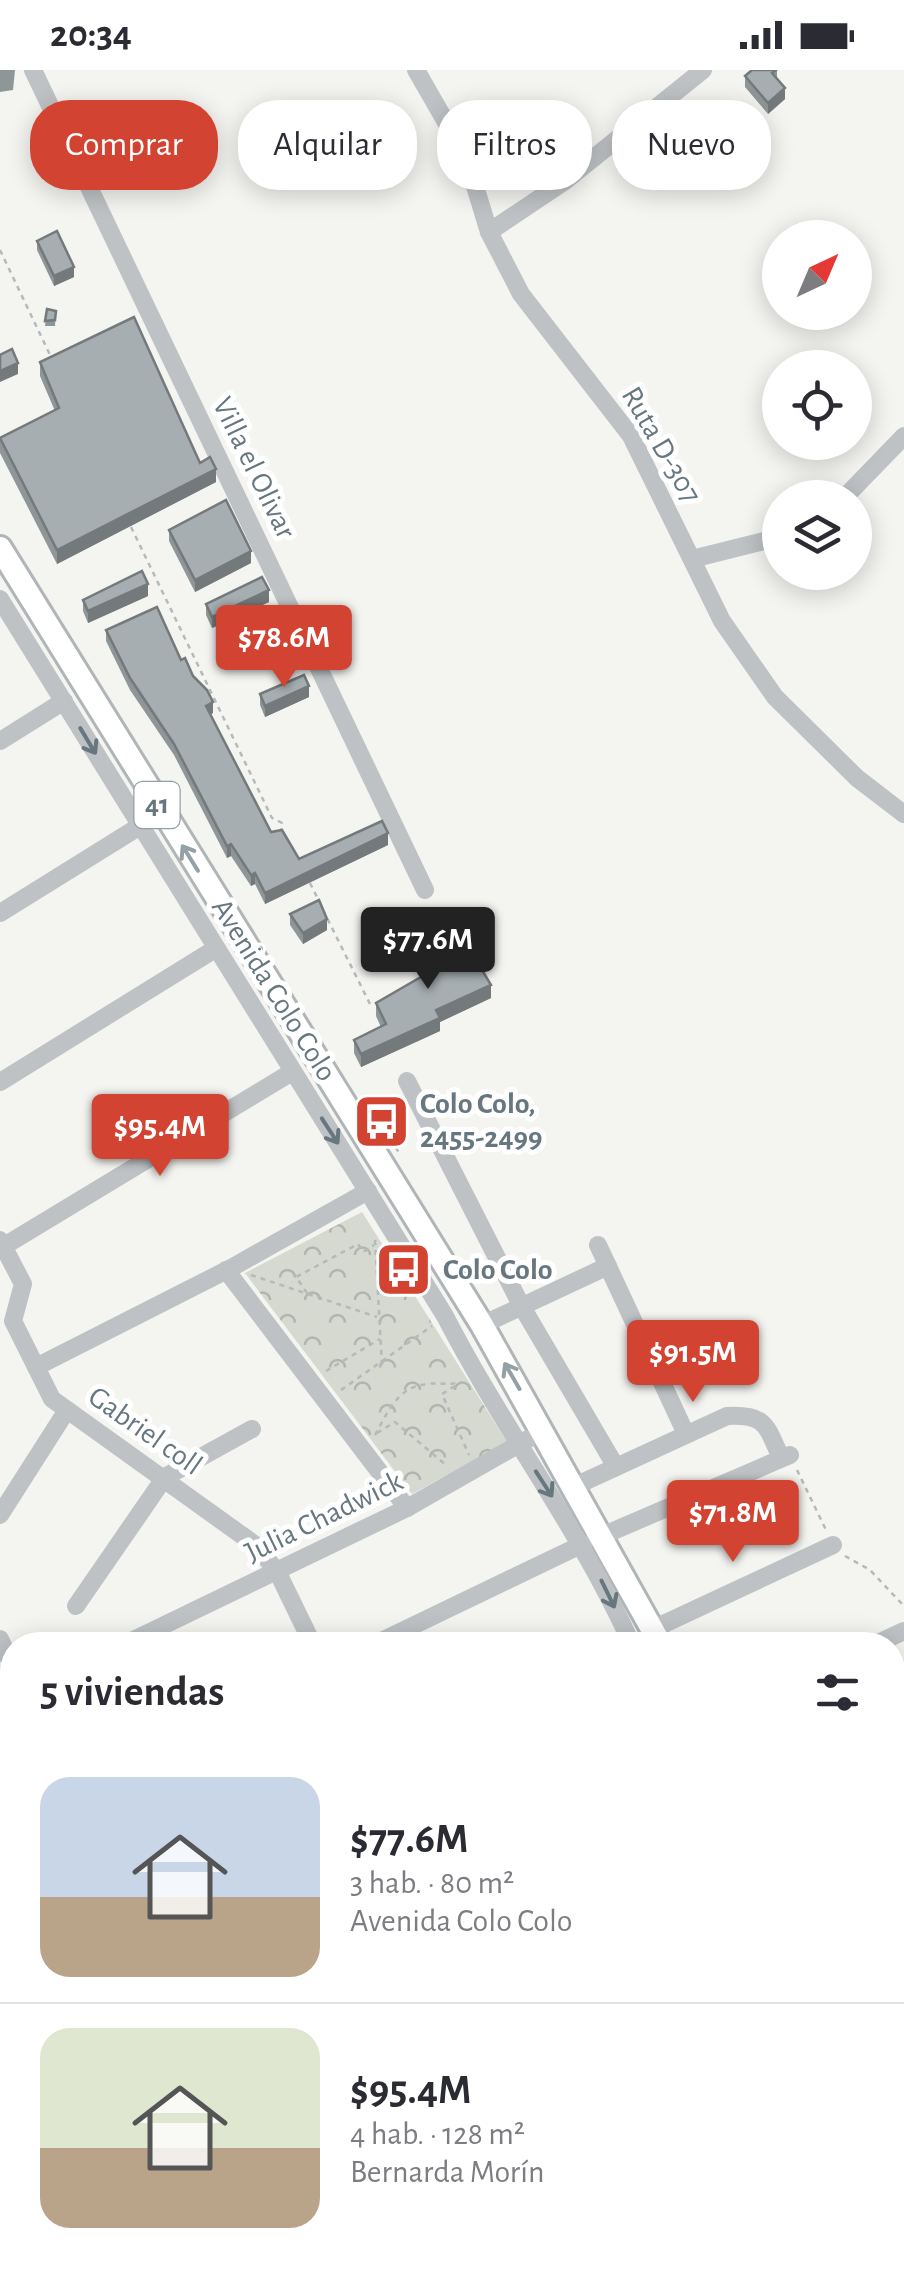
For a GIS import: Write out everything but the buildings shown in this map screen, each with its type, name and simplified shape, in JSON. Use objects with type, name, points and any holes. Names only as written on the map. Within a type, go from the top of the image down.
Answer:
[{"type":"main road","name":"Avenida Colo Colo","points":[[0,548],[482,1324],[576,1486],[593,1540],[654,1632]]},
{"type":"street","name":"Villa el Olivar","points":[[33,70],[424,890]]},
{"type":"street","name":"Ruta D-307","points":[[416,70],[466,157],[489,232],[521,294],[631,436],[722,620],[775,697],[857,778],[904,814]]},
{"type":"street","points":[[489,232],[566,182],[703,70]]},
{"type":"street","points":[[861,480],[904,436]]},
{"type":"street","points":[[692,559],[762,542]]},
{"type":"street","name":"Avenida Colo Colo","points":[[0,599],[446,1316],[475,1374],[519,1446],[593,1540],[622,1632]]},
{"type":"street","points":[[0,741],[64,701]]},
{"type":"street","points":[[0,913],[140,826]]},
{"type":"street","points":[[0,1082],[216,948]]},
{"type":"street","points":[[2,1243],[292,1072]]},
{"type":"street","points":[[407,1082],[522,1304],[616,1467]]},
{"type":"street","points":[[36,1367],[372,1198],[382,1164]]},
{"type":"street","name":"Gabriel coll","points":[[2,1243],[23,1284],[6,1315],[52,1399],[254,1544],[278,1571],[307,1632]]},
{"type":"street","points":[[598,1245],[686,1434]]},
{"type":"street","points":[[482,1324],[608,1266]]},
{"type":"street","points":[[229,1269],[407,1508]]},
{"type":"street","points":[[0,1515],[67,1410]]},
{"type":"street","points":[[400,1632],[593,1540],[785,1456],[767,1428],[751,1415],[726,1416],[576,1486]]},
{"type":"street","name":"Julia Chadwick","points":[[150,1632],[407,1508],[519,1446],[542,1428]]},
{"type":"street","points":[[76,1606],[165,1477],[252,1429]]},
{"type":"street","points":[[667,1632],[833,1545]]},
{"type":"path","points":[[0,250],[51,356]]},
{"type":"path","points":[[127,517],[272,818],[282,823],[281,832]]},
{"type":"path","points":[[266,825],[272,818]]},
{"type":"path","points":[[272,835],[281,832]]},
{"type":"path","points":[[281,832],[287,838]]},
{"type":"path","points":[[304,872],[372,1008]]},
{"type":"path","points":[[372,1198],[382,1364]]},
{"type":"path","points":[[308,1294],[296,1277],[358,1244],[364,1252],[375,1244]]},
{"type":"path","points":[[229,1269],[380,1318]]},
{"type":"path","points":[[325,1400],[446,1316]]},
{"type":"path","points":[[310,1381],[381,1338]]},
{"type":"path","points":[[469,1474],[442,1394],[475,1374]]},
{"type":"path","points":[[376,1434],[388,1409],[405,1390],[426,1384],[456,1385]]},
{"type":"path","points":[[359,1444],[395,1422],[469,1474]]},
{"type":"green space","points":[[362,1212],[507,1442],[412,1494],[245,1273]]},
{"type":"place","name":"Colo Colo, 2455-2499","points":[[381,1121]]},
{"type":"place","name":"Colo Colo","points":[[404,1270]]}]
